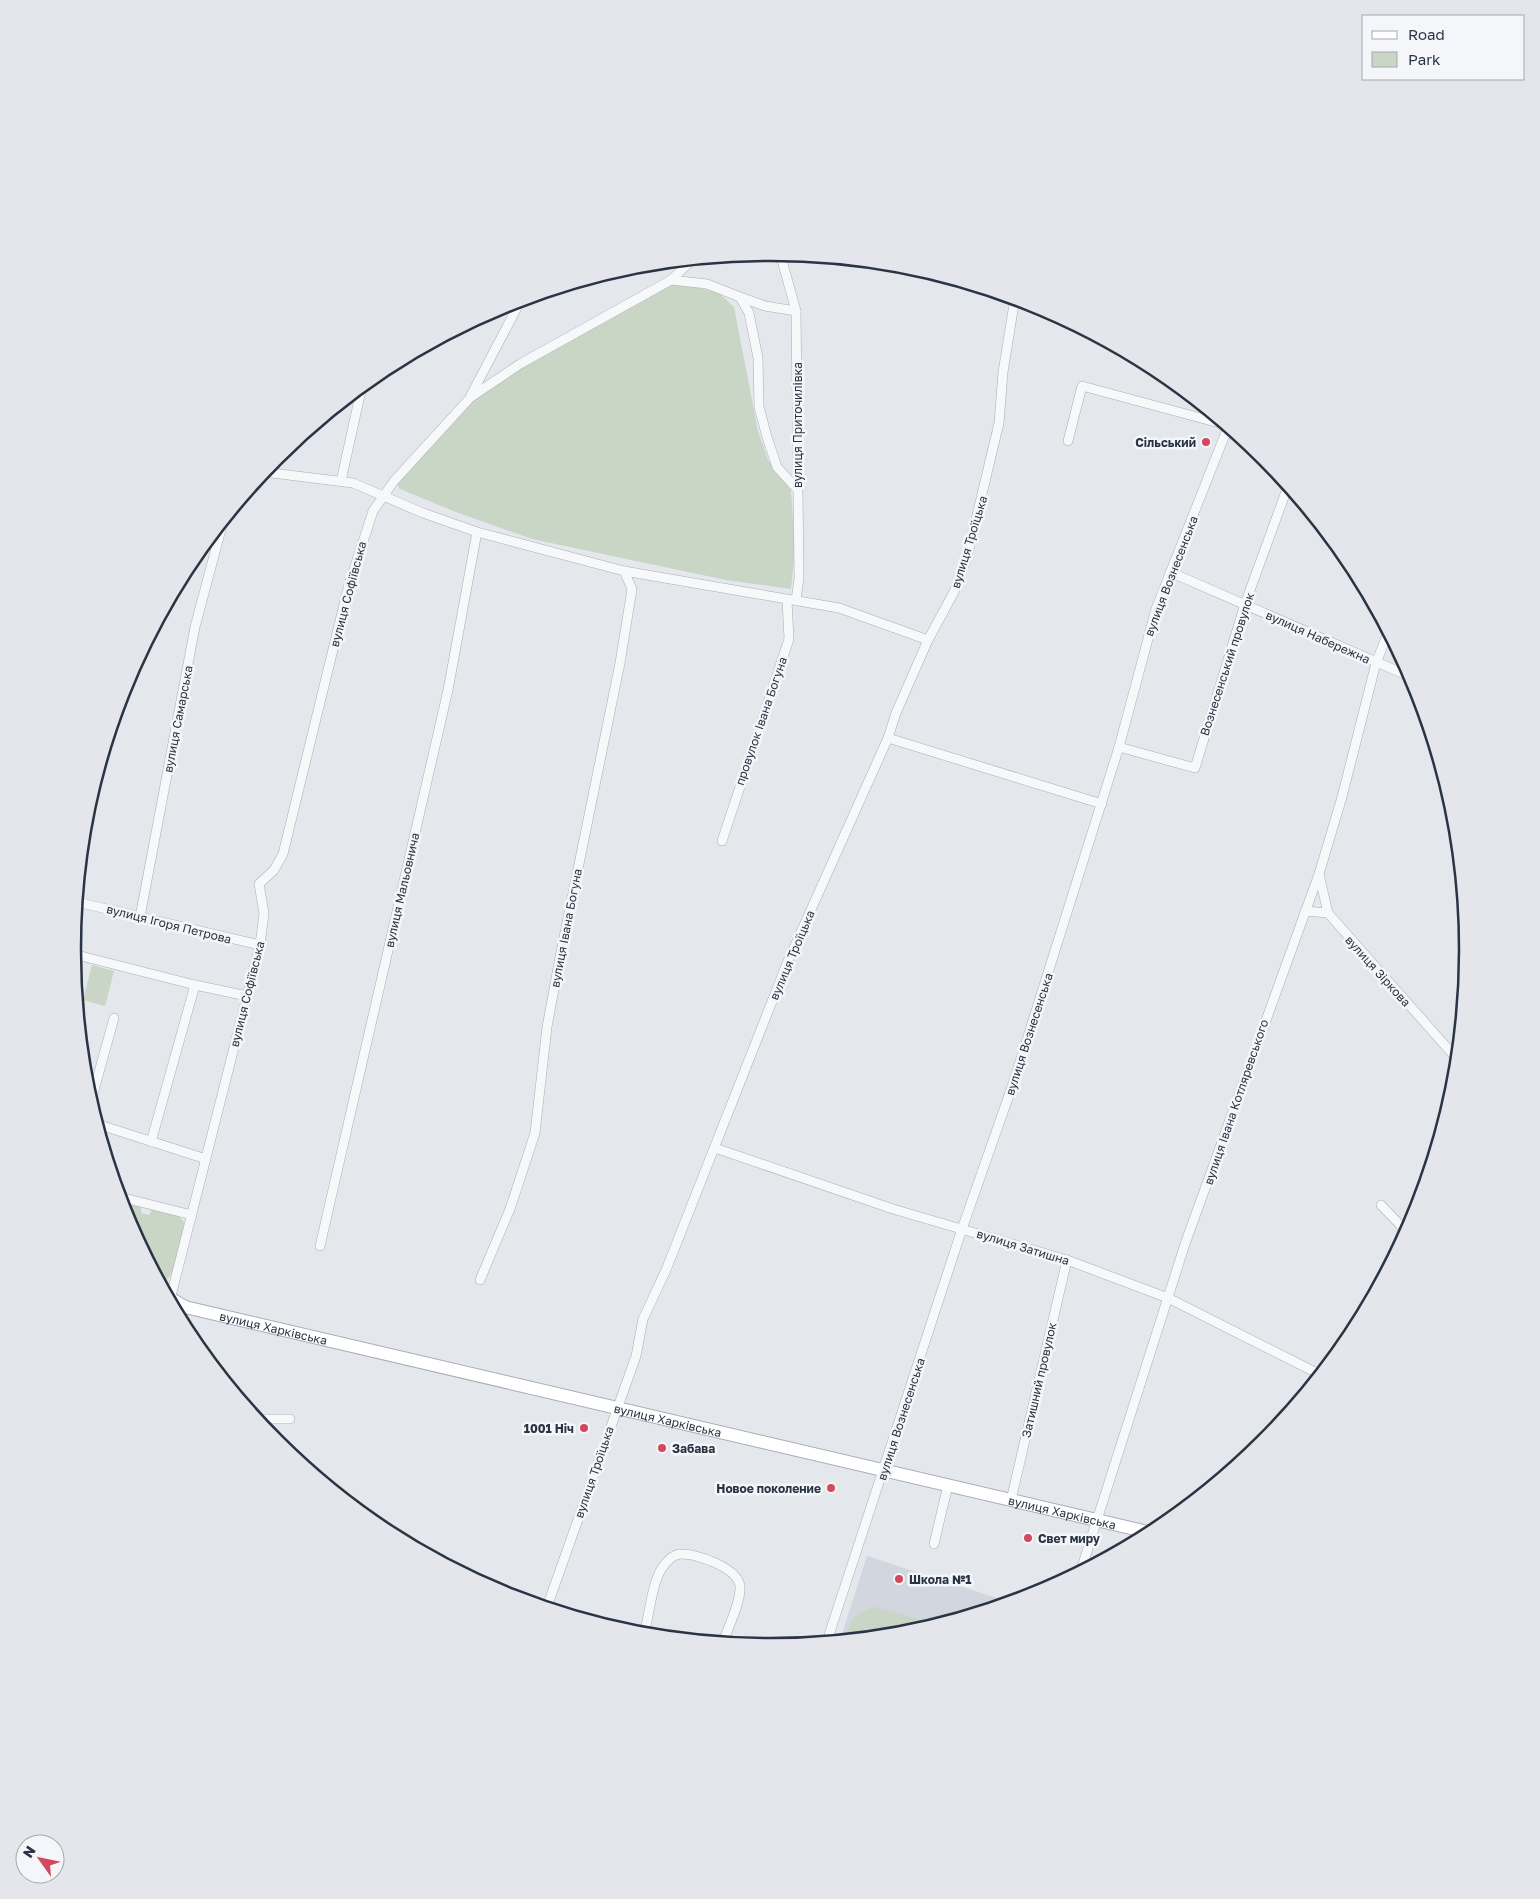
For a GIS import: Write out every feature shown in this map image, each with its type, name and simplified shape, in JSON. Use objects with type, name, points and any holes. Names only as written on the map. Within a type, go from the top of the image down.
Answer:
[{"type":"street","name":"вулиця Приточилівка","points":[[782,261],[796,311],[799,578],[791,600]]},
{"type":"street","points":[[469,399],[520,364],[671,280],[685,266]]},
{"type":"street","points":[[671,280],[707,284],[765,306],[796,311]]},
{"type":"street","points":[[740,297],[749,313],[755,335],[760,407],[767,437],[777,467],[797,490]]},
{"type":"street","name":"вулиця Троїцька","points":[[548,1602],[636,1356],[643,1319],[666,1270],[788,961],[888,738],[896,713],[928,640],[954,592],[976,524],[999,423],[1003,372],[1014,305]]},
{"type":"street","points":[[469,399],[516,309]]},
{"type":"street","points":[[1068,441],[1082,386],[1215,425]]},
{"type":"street","points":[[341,481],[360,397]]},
{"type":"street","name":"вулиця Софіївська","points":[[175,1296],[192,1215],[260,945],[264,913],[259,884],[274,870],[283,854],[348,588],[367,526],[382,496],[469,399]]},
{"type":"street","name":"вулиця Вознесенська","points":[[829,1635],[962,1229],[1014,1081],[1102,804],[1119,747],[1146,640],[1170,572],[1224,432]]},
{"type":"street","points":[[273,473],[341,481],[367,488],[382,496],[476,532],[624,571],[839,608],[928,640]]},
{"type":"street","name":"Вознесенський провулок","points":[[1119,747],[1195,768],[1245,604],[1286,492]]},
{"type":"street","name":"вулиця Мальовнича","points":[[320,1246],[448,690],[476,532]]},
{"type":"street","name":"вулиця Самарська","points":[[140,917],[195,627],[219,537]]},
{"type":"street","name":"вулиця Івана Богуна","points":[[480,1280],[510,1209],[535,1133],[547,1027],[620,663],[632,589],[624,571]]},
{"type":"street","name":"вулиця Набережна","points":[[1170,572],[1400,673]]},
{"type":"street","name":"провулок Івана Богуна","points":[[722,841],[789,639],[791,600]]},
{"type":"street","name":"вулиця Івана Котляревського","points":[[1084,1562],[1168,1298],[1246,1071],[1319,874],[1342,797],[1376,663],[1385,640]]},
{"type":"street","points":[[888,738],[1102,804]]},
{"type":"street","name":"вулиця Зіркова","points":[[1319,874],[1328,913],[1451,1052]]},
{"type":"street","name":"вулиця Ігоря Петрова","points":[[83,903],[260,945]]},
{"type":"street","points":[[1305,911],[1328,913]]},
{"type":"street","points":[[81,956],[247,996]]},
{"type":"street","points":[[151,1142],[195,985]]},
{"type":"street","points":[[95,1087],[114,1018]]},
{"type":"street","points":[[105,1126],[206,1160]]},
{"type":"street","name":"вулиця Затишна","points":[[715,1148],[893,1209],[1067,1260],[1168,1298],[1314,1371]]},
{"type":"street","points":[[129,1200],[192,1215]]},
{"type":"street","points":[[1380,1206],[1400,1226]]},
{"type":"street","name":"Затишний провулок","points":[[1011,1500],[1067,1260]]},
{"type":"street","name":"вулиця Харківська","points":[[180,1303],[616,1408],[1140,1530]]},
{"type":"street","points":[[266,1419],[290,1419]]},
{"type":"street","points":[[934,1544],[948,1485]]},
{"type":"street","points":[[646,1627],[661,1569],[668,1560],[681,1554],[714,1562],[732,1573],[738,1580],[739,1595],[725,1637]]},
{"type":"shaded area","name":"Школа №1","points":[[867,1556],[999,1599],[948,1615],[904,1625],[842,1634]]},
{"type":"green space","points":[[680,283],[719,293],[734,307],[758,431],[768,460],[791,490],[795,550],[791,589],[726,580],[532,539],[456,512],[400,489],[393,478],[468,395],[663,285]]},
{"type":"green space","points":[[92,965],[114,971],[105,1006],[83,999]]},
{"type":"green space","points":[[131,1204],[141,1207],[141,1213],[149,1215],[152,1209],[171,1213],[180,1217],[183,1221],[185,1225],[178,1258],[171,1275],[166,1280],[152,1254]]},
{"type":"green space","points":[[874,1607],[922,1621],[847,1633],[851,1622],[863,1612]]},
{"type":"place","name":"Сільський","points":[[1206,442]]},
{"type":"place","name":"1001 Ніч","points":[[584,1428]]},
{"type":"place","name":"Забава","points":[[662,1448]]},
{"type":"place","name":"Новое поколение","points":[[831,1488]]},
{"type":"place","name":"Свет миру","points":[[1028,1538]]},
{"type":"place","name":"Школа №1","points":[[899,1579]]}]
